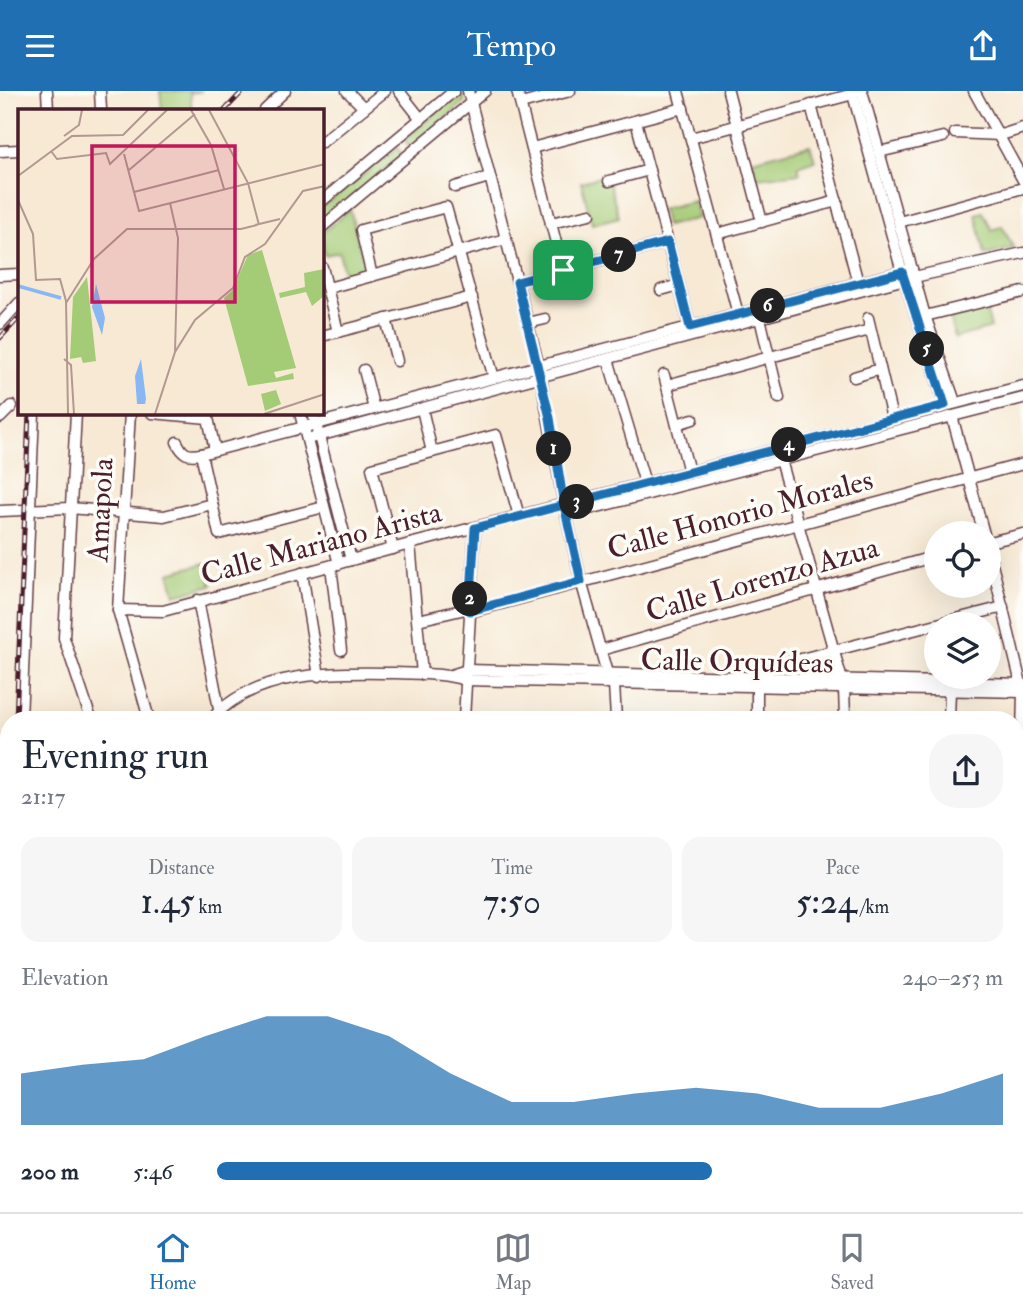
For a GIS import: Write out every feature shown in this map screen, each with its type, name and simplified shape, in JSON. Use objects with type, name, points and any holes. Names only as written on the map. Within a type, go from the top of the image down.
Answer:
[{"type":"street","points":[[47,91],[48,109]]},
{"type":"street","points":[[100,91],[101,109]]},
{"type":"street","points":[[266,109],[285,91]]},
{"type":"street","points":[[347,91],[363,108]]},
{"type":"street","points":[[324,140],[385,91]]},
{"type":"street","points":[[399,91],[421,119]]},
{"type":"street","points":[[324,199],[454,91]]},
{"type":"street","points":[[468,91],[540,372],[565,510],[581,581],[607,673],[614,684],[616,711]]},
{"type":"street","points":[[324,225],[485,91]]},
{"type":"street","points":[[517,91],[563,270]]},
{"type":"street","points":[[521,104],[570,91]]},
{"type":"street","points":[[678,91],[738,314]]},
{"type":"street","points":[[728,91],[762,222]]},
{"type":"street","points":[[974,91],[1001,135],[1023,180]]},
{"type":"street","points":[[691,138],[859,92]]},
{"type":"street","points":[[859,92],[899,222],[908,274],[925,316],[950,404]]},
{"type":"street","points":[[859,92],[908,274],[950,404]]},
{"type":"street","points":[[811,105],[859,283]]},
{"type":"street","points":[[532,148],[683,108]]},
{"type":"street","points":[[636,121],[690,327]]},
{"type":"street","points":[[955,133],[1001,135],[1023,128]]},
{"type":"street","points":[[879,152],[943,137]]},
{"type":"street","points":[[398,138],[410,154]]},
{"type":"street","points":[[0,151],[18,150]]},
{"type":"street","points":[[609,181],[649,170]]},
{"type":"street","points":[[454,187],[489,177]]},
{"type":"street","points":[[899,222],[1023,188]]},
{"type":"street","points":[[717,234],[837,201]]},
{"type":"street","points":[[372,276],[361,230],[446,207],[494,378]]},
{"type":"street","points":[[551,223],[590,214]]},
{"type":"street","points":[[328,288],[506,239]]},
{"type":"street","points":[[517,282],[668,242]]},
{"type":"street","points":[[313,438],[422,409],[738,314],[859,283],[1023,253]]},
{"type":"street","points":[[0,265],[0,274],[18,274]]},
{"type":"street","points":[[324,274],[338,332]]},
{"type":"street","points":[[177,442],[182,452],[188,456],[201,454],[494,378],[608,359],[908,274]]},
{"type":"street","points":[[661,289],[679,285]]},
{"type":"street","points":[[925,316],[1023,292]]},
{"type":"street","points":[[324,336],[472,297]]},
{"type":"street","points":[[0,324],[18,304]]},
{"type":"street","points":[[760,318],[779,398]]},
{"type":"street","points":[[386,319],[397,361]]},
{"type":"street","points":[[528,323],[545,319]]},
{"type":"street","points":[[689,472],[666,380],[769,358],[869,324],[892,418]]},
{"type":"street","points":[[608,359],[645,484]]},
{"type":"street","points":[[854,377],[880,369]]},
{"type":"street","points":[[364,370],[374,409]]},
{"type":"street","name":"Calle Mariano Arista","points":[[565,510],[689,472],[1023,386]]},
{"type":"street","name":"Calle Mariano Arista","points":[[118,610],[163,611],[519,516],[565,510],[780,460],[1023,398]]},
{"type":"street","points":[[0,418],[12,406]]},
{"type":"street","points":[[422,409],[432,452]]},
{"type":"street","points":[[21,711],[34,415]]},
{"type":"street","points":[[76,415],[64,638],[66,651],[88,711]]},
{"type":"street","name":"Amapola","points":[[130,415],[118,610],[147,711]]},
{"type":"street","points":[[194,415],[208,418],[215,450]]},
{"type":"street","points":[[302,415],[310,426],[351,560]]},
{"type":"street","points":[[310,426],[313,415]]},
{"type":"street","points":[[952,416],[981,521]]},
{"type":"street","points":[[677,423],[693,419]]},
{"type":"street","points":[[393,549],[372,468],[496,435],[519,516]]},
{"type":"street","points":[[313,438],[335,565],[341,650]]},
{"type":"street","points":[[201,454],[219,534],[324,507]]},
{"type":"street","points":[[780,460],[831,652],[842,683],[844,711]]},
{"type":"street","name":"Calle Honorio Morales","points":[[418,620],[470,610],[1023,464]]},
{"type":"street","points":[[0,511],[70,508],[173,515],[212,504]]},
{"type":"street","points":[[464,711],[475,528]]},
{"type":"street","points":[[1001,539],[1023,534]]},
{"type":"street","points":[[410,544],[422,674]]},
{"type":"street","name":"Calle Lorenzo Azua","points":[[601,650],[924,559]]},
{"type":"street","points":[[302,573],[319,676]]},
{"type":"street","points":[[1001,598],[1022,688],[1021,711]]},
{"type":"street","points":[[198,600],[216,711]]},
{"type":"street","points":[[757,711],[757,681],[774,666],[1003,607]]},
{"type":"street","name":"Calle Orquídeas","points":[[225,711],[270,684],[319,676],[607,673],[654,680]]},
{"type":"street","name":"Calle Orquídeas","points":[[466,675],[614,684],[654,680],[757,681],[1022,688]]},
{"type":"street","name":"Calle Orquídeas","points":[[842,683],[950,690],[1022,688]]},
{"type":"street","points":[[949,711],[950,690]]},
{"type":"green space","points":[[160,91],[202,91],[190,93],[192,109],[162,109]]},
{"type":"green space","points":[[457,95],[464,96],[464,102],[413,146],[406,145],[406,138]]},
{"type":"green space","points":[[810,145],[815,160],[798,166],[800,173],[757,178],[752,160]]},
{"type":"green space","points":[[398,148],[402,155],[324,221],[324,205]]},
{"type":"green space","points":[[607,175],[619,217],[592,224],[581,182]]},
{"type":"green space","points":[[694,201],[699,218],[666,226],[662,209]]},
{"type":"green space","points":[[350,209],[366,271],[345,277],[339,252],[325,255],[324,231]]},
{"type":"green space","points":[[983,212],[992,230],[1002,226],[1014,248],[985,255],[976,214]]},
{"type":"green space","points":[[986,308],[991,328],[955,338],[950,318]]},
{"type":"green space","points":[[206,563],[212,585],[175,595],[169,573]]},
{"type":"railway","points":[[226,109],[243,91]]},
{"type":"railway","points":[[0,338],[18,319]]},
{"type":"railway","points":[[16,711],[29,415]]},
{"type":"route","points":[[563,270],[517,282],[550,418],[564,505],[475,528],[470,611],[581,581],[564,505],[945,405],[902,272],[690,327],[668,242],[563,270]]}]
